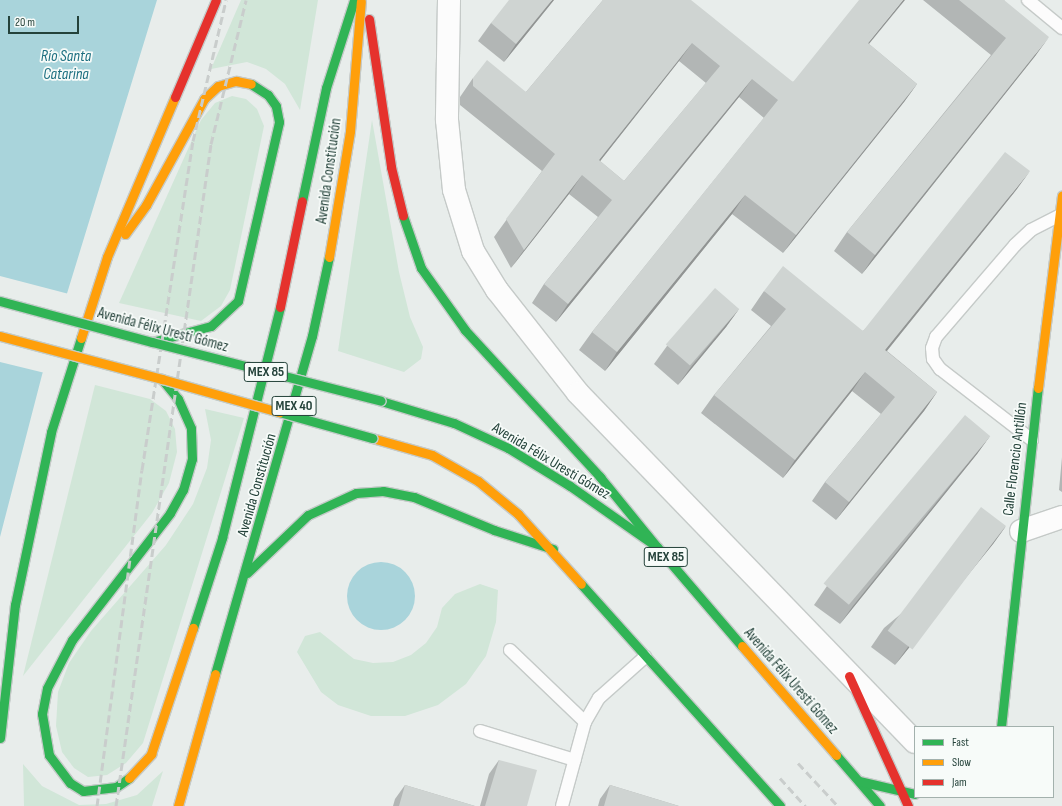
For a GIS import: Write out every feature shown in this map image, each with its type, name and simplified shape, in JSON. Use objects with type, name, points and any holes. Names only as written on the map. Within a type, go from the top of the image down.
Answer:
[{"type":"main road","points":[[0,738],[6,665],[25,545],[52,432],[106,257],[216,0]]},
{"type":"main road","points":[[162,379],[178,399],[191,428],[193,452],[186,480],[170,512],[72,640],[47,688],[43,734],[49,755],[70,783],[83,791],[98,792],[116,787],[136,773],[151,754],[222,538],[276,328],[326,88],[354,0]]},
{"type":"main road","name":"Avenida Constitución","points":[[178,806],[246,574],[312,336],[333,236],[350,131],[361,0]]},
{"type":"main road","points":[[366,0],[392,167],[406,229],[421,268],[464,330],[600,477],[657,547]]},
{"type":"main road","points":[[106,257],[146,205],[190,119],[218,86],[236,81],[253,84],[268,95],[276,106],[279,122],[238,301],[227,315],[211,326],[152,342]]},
{"type":"main road","name":"Calle Florencio Antillón","points":[[1001,726],[1021,531],[1062,195]]},
{"type":"main road","name":"Avenida Félix Uresti Gómez","points":[[0,301],[381,401],[454,423],[508,448],[570,486],[657,547],[880,806]]},
{"type":"main road","name":"MEX 85","points":[[0,336],[162,379],[432,455],[478,481],[553,549],[645,657],[780,806]]},
{"type":"main road","points":[[246,574],[308,515],[356,493],[383,491],[414,497],[494,530],[553,549]]},
{"type":"main road","points":[[849,676],[908,806]]},
{"type":"main road","points":[[859,781],[914,794]]},
{"type":"main road","points":[[859,781],[901,806]]},
{"type":"street","points":[[450,0],[447,120],[454,190],[473,251],[532,338],[578,393],[849,676],[914,741]]},
{"type":"street","points":[[1021,531],[1062,517]]},
{"type":"lane","points":[[1028,0],[1062,28]]},
{"type":"lane","points":[[1032,440],[940,369],[933,359],[932,348],[936,337],[1015,245],[1045,221],[1060,215]]},
{"type":"lane","points":[[510,650],[585,722]]},
{"type":"lane","points":[[562,806],[585,722],[599,698],[645,657]]},
{"type":"lane","points":[[480,731],[575,760]]},
{"type":"green space","points":[[241,0],[318,0],[300,110],[285,84],[266,69],[247,62],[211,69]]},
{"type":"green space","points":[[232,96],[246,99],[257,109],[264,126],[230,290],[221,306],[201,321],[119,303],[201,120],[215,103]]},
{"type":"green space","points":[[372,120],[399,272],[410,317],[423,347],[421,359],[404,372],[338,351]]},
{"type":"green space","points":[[95,385],[150,399],[166,411],[175,429],[177,452],[169,483],[152,513],[23,676]]},
{"type":"green space","points":[[205,409],[244,418],[143,743],[126,763],[107,775],[88,777],[74,768],[62,752],[56,726],[58,692],[69,663],[91,631],[166,545],[193,504],[207,468],[211,440]]},
{"type":"green space","points":[[480,584],[498,590],[496,622],[486,656],[466,684],[438,705],[405,716],[371,716],[338,705],[321,692],[297,652],[305,636],[320,632],[354,659],[373,663],[393,662],[411,655],[426,643],[437,627],[442,608],[455,594]]},
{"type":"green space","points":[[23,764],[42,786],[79,805],[106,804],[137,795],[163,771],[152,806],[24,806]]},
{"type":"water","name":"Río Santa Catarina","points":[[0,0],[157,0],[42,375],[0,537]]},
{"type":"water","points":[[381,562],[394,565],[405,572],[412,583],[415,596],[412,609],[405,620],[394,627],[381,630],[368,627],[357,620],[350,609],[347,596],[350,583],[357,572],[368,565]]},
{"type":"pier","points":[[0,276],[69,294],[45,373],[0,362]]},
{"type":"building","points":[[509,0],[552,0],[516,44],[491,23]]},
{"type":"building","points":[[603,0],[691,0],[793,82],[859,0],[903,0],[868,43],[917,84],[796,235],[745,195],[617,352],[592,332],[778,100],[752,79],[568,304],[544,284],[612,200],[582,175],[524,250],[506,219],[555,154],[473,86],[473,78],[487,60],[526,92]],"holes":[[[692,43],[720,66],[624,181],[599,160]]]},
{"type":"building","points":[[959,0],[1004,0],[1049,37],[875,255],[847,232],[1006,38]]},
{"type":"building","points":[[1005,152],[1030,171],[885,350],[937,392],[849,502],[825,482],[895,397],[865,372],[795,460],[714,395],[786,309],[764,291],[783,266],[863,331]]},
{"type":"building","points":[[715,288],[739,309],[690,366],[666,345]]},
{"type":"building","points":[[965,415],[990,436],[849,605],[824,584]]},
{"type":"building","points":[[981,507],[1006,526],[912,649],[888,631]]},
{"type":"building","points":[[499,760],[537,770],[527,806],[485,806]]},
{"type":"building","points":[[405,785],[475,806],[399,806]]},
{"type":"building","points":[[610,785],[679,806],[604,806]]},
{"type":"railway","points":[[97,806],[142,470],[193,141],[226,0]]},
{"type":"railway","points":[[116,806],[211,144],[246,0]]},
{"type":"railway","points":[[798,763],[838,806]]},
{"type":"railway","points":[[780,778],[805,806]]},
{"type":"traffic: fast","points":[[302,201],[326,88],[354,0]]},
{"type":"traffic: fast","points":[[152,342],[211,326],[238,301],[279,122],[276,106],[268,95],[251,84]]},
{"type":"traffic: fast","points":[[403,216],[421,268],[465,330],[600,477],[657,547]]},
{"type":"traffic: fast","points":[[215,674],[312,336],[329,257]]},
{"type":"traffic: fast","points":[[0,301],[152,342]]},
{"type":"traffic: fast","points":[[193,628],[222,538],[280,307]]},
{"type":"traffic: fast","points":[[0,738],[15,605],[51,432],[81,338]]},
{"type":"traffic: fast","points":[[152,342],[381,401]]},
{"type":"traffic: fast","points":[[129,778],[116,787],[83,791],[70,783],[49,755],[42,714],[47,688],[72,640],[170,513],[183,490],[192,459],[191,428],[178,399],[162,379]]},
{"type":"traffic: fast","points":[[1001,726],[1038,388]]},
{"type":"traffic: fast","points":[[381,401],[454,423],[508,448],[570,486],[657,547],[742,646]]},
{"type":"traffic: fast","points":[[279,412],[372,438]]},
{"type":"traffic: fast","points":[[247,573],[308,515],[356,493],[383,491],[414,497],[494,530],[553,549]]},
{"type":"traffic: fast","points":[[581,584],[780,806]]},
{"type":"traffic: fast","points":[[836,755],[880,806]]},
{"type":"traffic: fast","points":[[859,781],[914,794]]},
{"type":"traffic: slow","points":[[329,257],[350,131],[361,1]]},
{"type":"traffic: slow","points":[[125,234],[146,205],[204,99],[218,86],[236,81],[251,84]]},
{"type":"traffic: slow","points":[[81,338],[107,257],[175,97]]},
{"type":"traffic: slow","points":[[1038,388],[1062,195]]},
{"type":"traffic: slow","points":[[0,336],[162,379]]},
{"type":"traffic: slow","points":[[162,379],[279,412]]},
{"type":"traffic: slow","points":[[372,438],[432,455],[478,481],[518,514],[581,584]]},
{"type":"traffic: slow","points":[[129,778],[151,754],[193,628]]},
{"type":"traffic: slow","points":[[742,646],[836,755]]},
{"type":"traffic: slow","points":[[178,806],[215,674]]},
{"type":"traffic: jam","points":[[175,97],[216,0]]},
{"type":"traffic: jam","points":[[369,19],[391,167],[403,216]]},
{"type":"traffic: jam","points":[[280,307],[302,201]]},
{"type":"traffic: jam","points":[[849,676],[908,806]]}]
